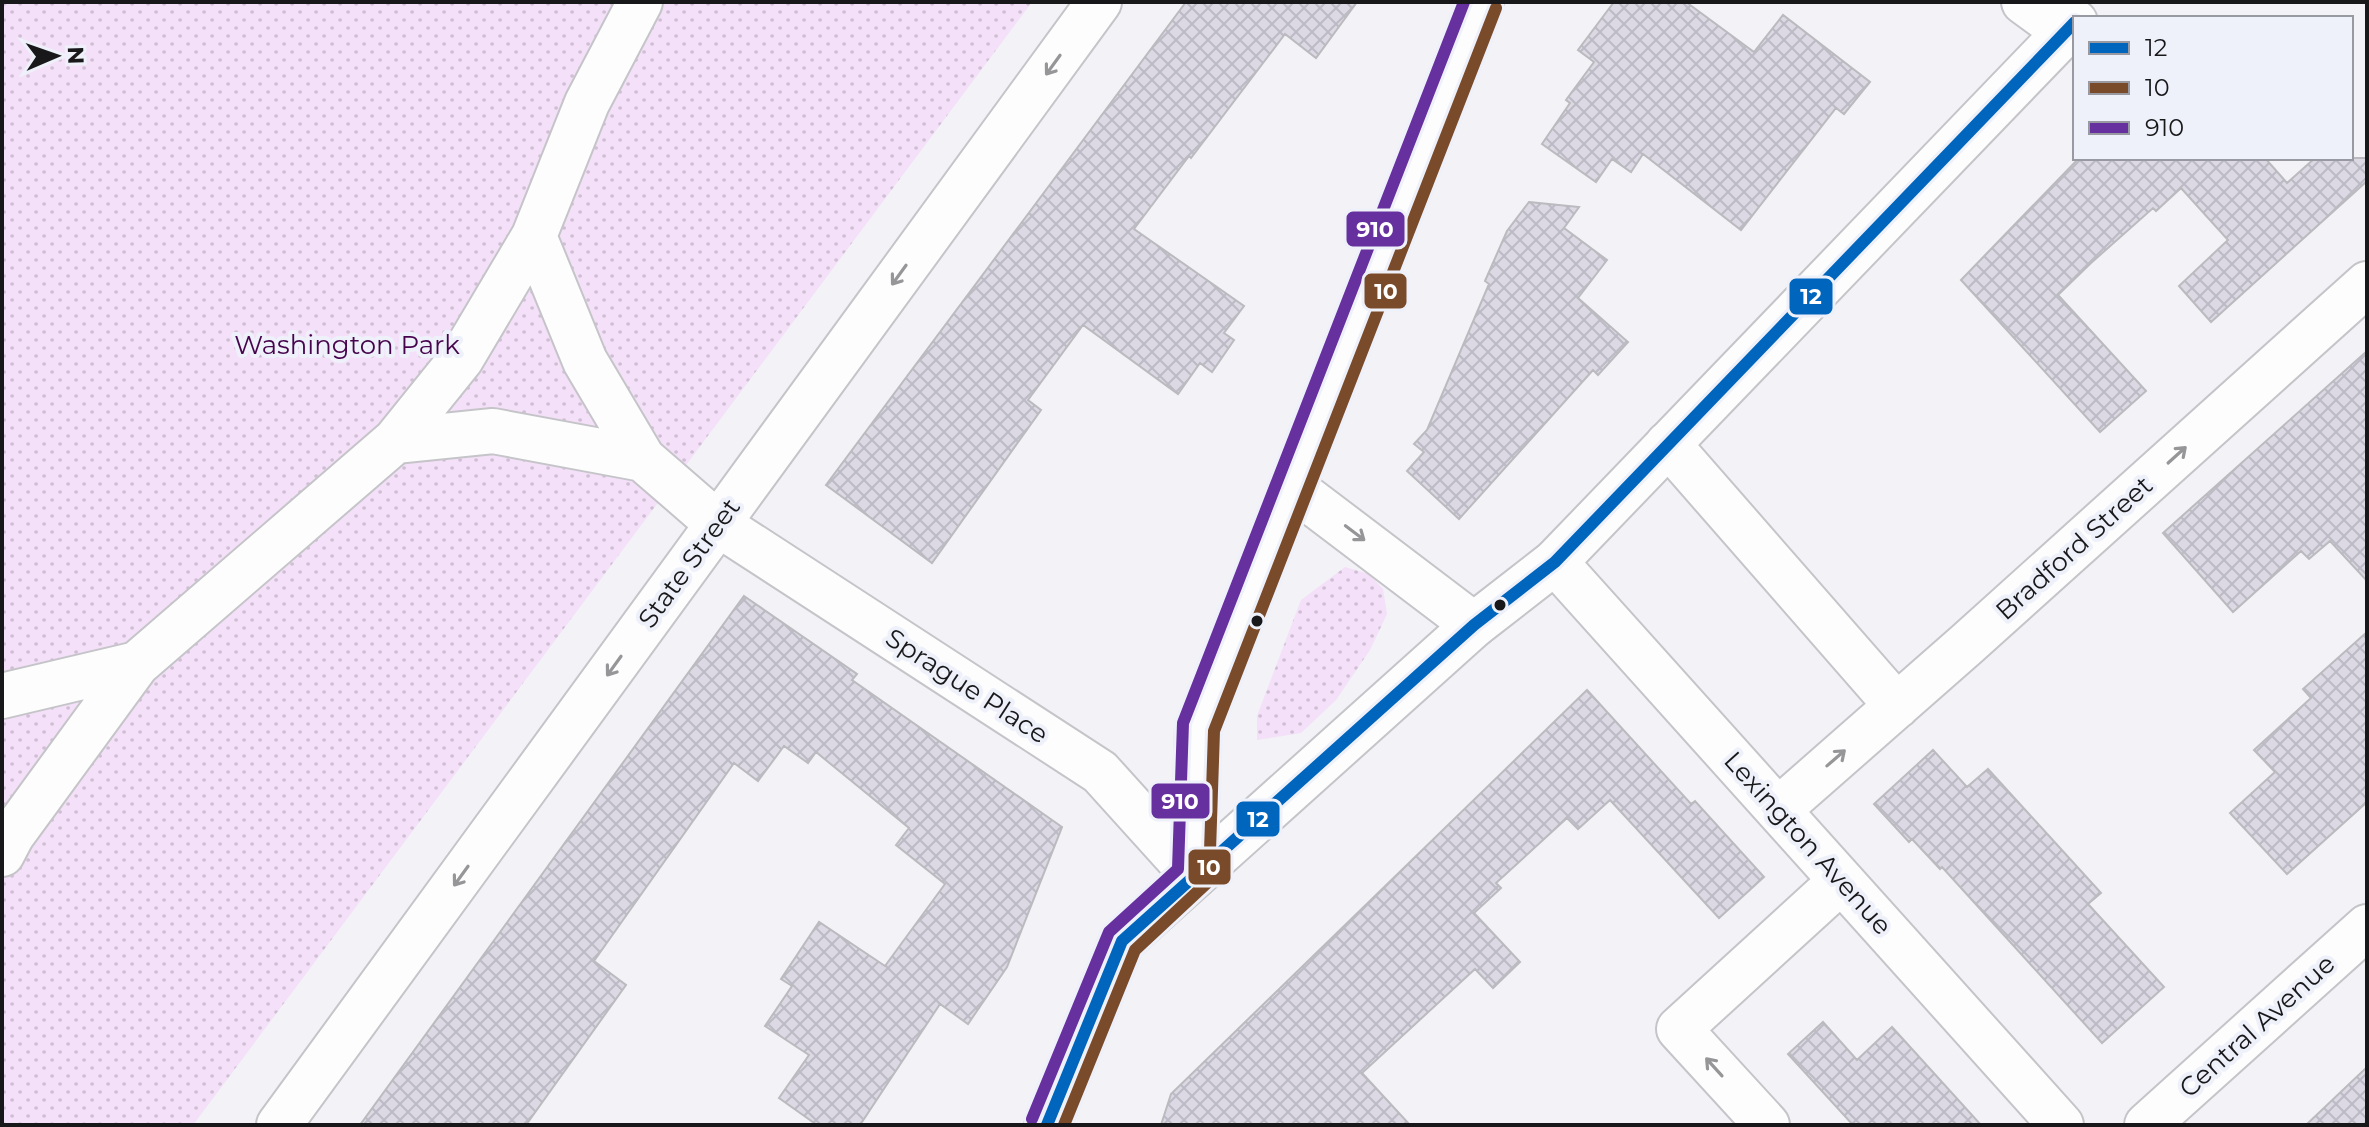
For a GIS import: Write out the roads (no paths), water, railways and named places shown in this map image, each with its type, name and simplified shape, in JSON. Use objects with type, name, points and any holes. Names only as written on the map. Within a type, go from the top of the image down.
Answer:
[{"type":"street","points":[[2,854],[12,835],[137,664],[395,441],[461,359],[534,236],[587,103],[640,2]]},
{"type":"street","name":"State Street","points":[[279,1125],[1099,2]]},
{"type":"street","points":[[1194,876],[1198,728],[1481,2]]},
{"type":"street","points":[[2024,2],[2073,17]]},
{"type":"street","points":[[1047,1125],[1122,941],[1474,625],[1555,562],[2073,25]]},
{"type":"street","points":[[534,236],[585,361],[643,459]]},
{"type":"street","name":"Bradford Street","points":[[1778,810],[2367,284]]},
{"type":"street","points":[[395,441],[493,431],[643,459]]},
{"type":"street","points":[[1668,444],[1897,706]]},
{"type":"street","name":"Sprague Place","points":[[643,459],[718,524],[1100,772],[1194,876]]},
{"type":"street","points":[[1292,487],[1474,625]]},
{"type":"street","name":"Lexington Avenue","points":[[1555,562],[2061,1125]]},
{"type":"street","points":[[2,696],[137,664]]},
{"type":"street","points":[[1767,1125],[1679,1029],[1841,881]]},
{"type":"street","name":"Central Avenue","points":[[2147,1125],[2367,927]]},
{"type":"park label","name":"Washington Park","points":[[347,345]]}]
